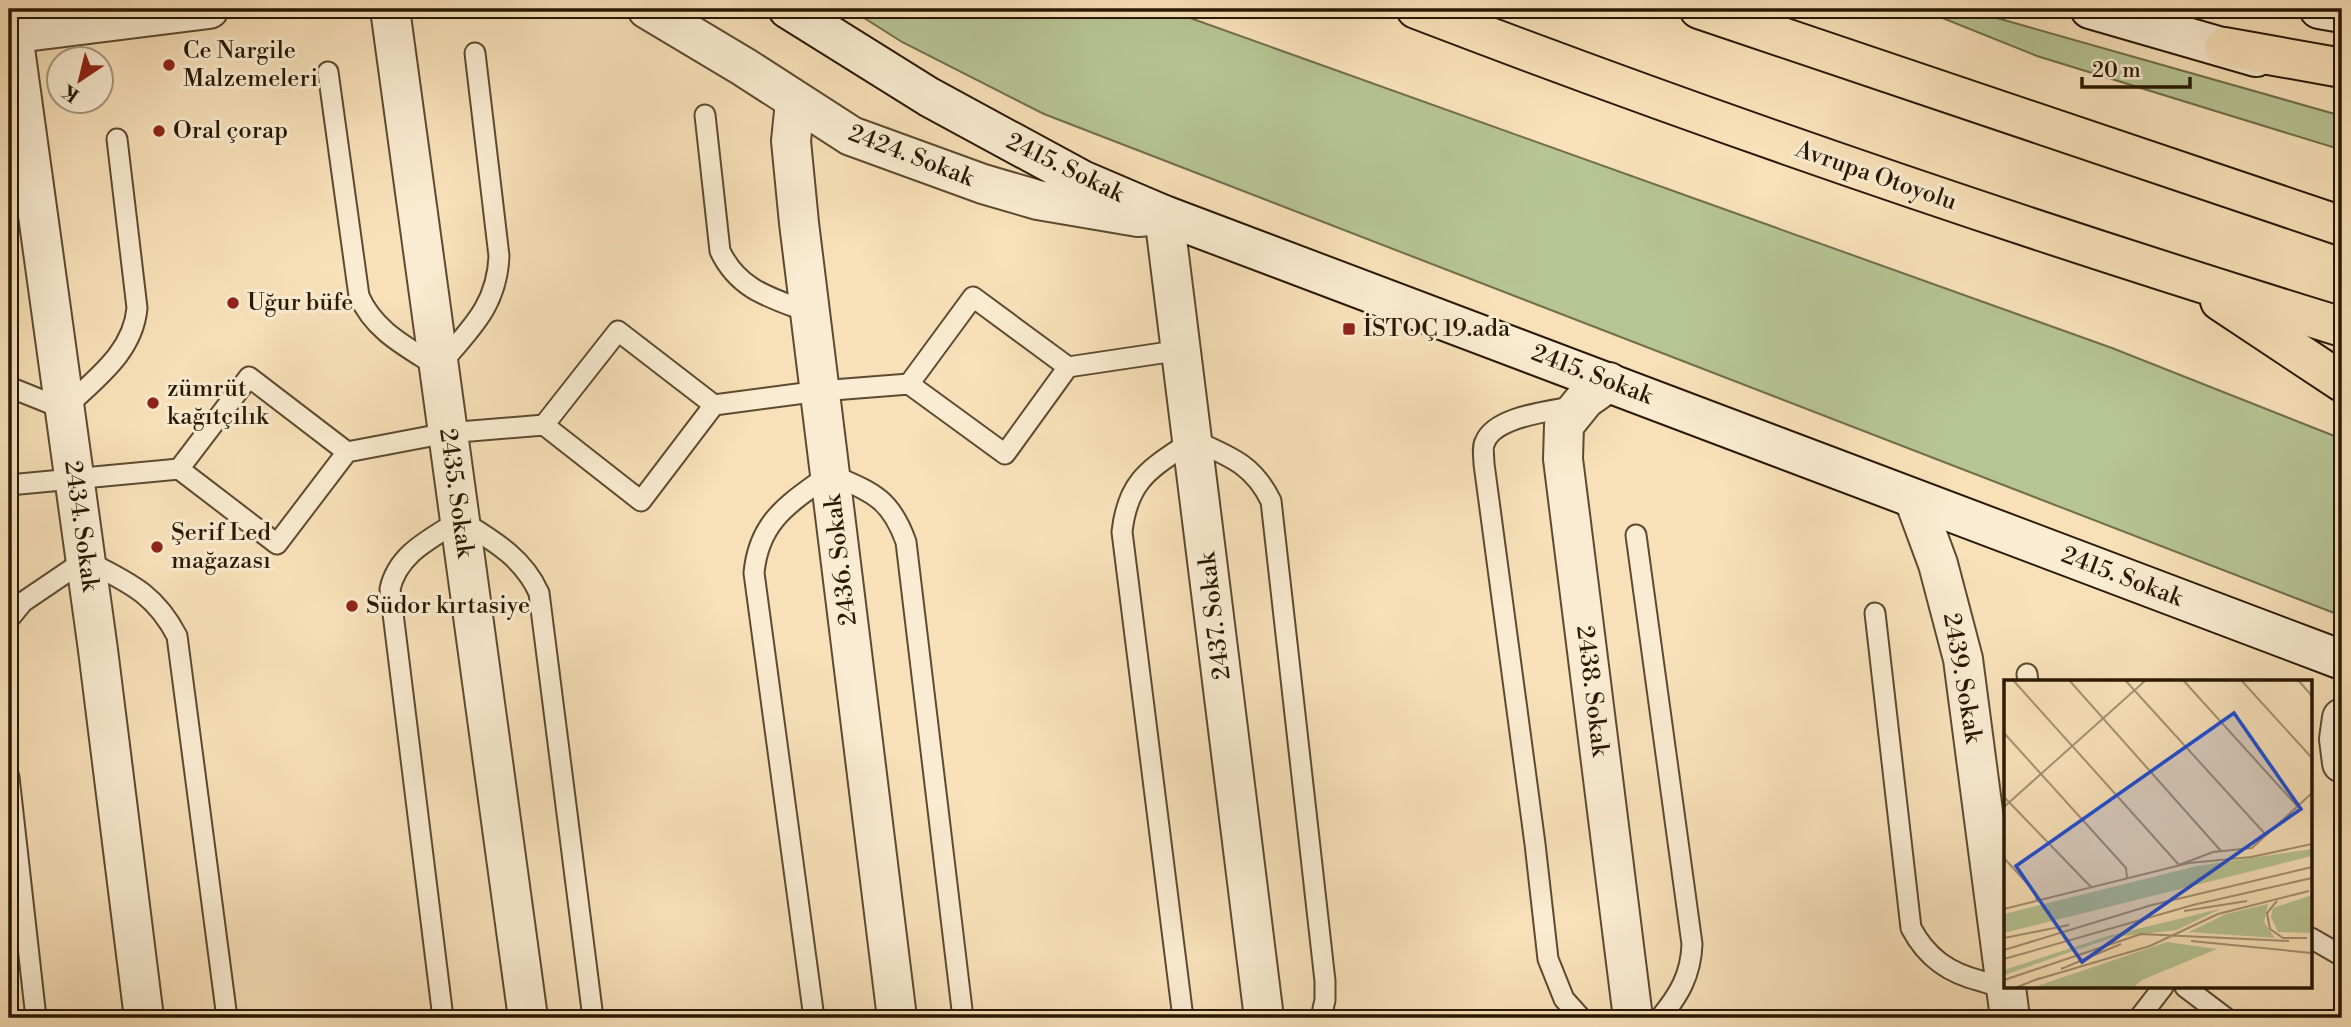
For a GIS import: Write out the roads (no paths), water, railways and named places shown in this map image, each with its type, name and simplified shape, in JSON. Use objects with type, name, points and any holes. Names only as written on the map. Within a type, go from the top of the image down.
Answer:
[{"type":"main road","name":"Avrupa Otoyolu","points":[[1416,9],[1562,65],[1921,192],[2342,327]]},
{"type":"main road","points":[[1699,9],[2342,226]]},
{"type":"main road","points":[[2224,47],[2342,68]]},
{"type":"main road","points":[[2190,280],[2342,382]]},
{"type":"street","points":[[11,34],[209,9]]},
{"type":"street","name":"2435. Sokak","points":[[390,9],[528,1018]]},
{"type":"street","name":"2424. Sokak","points":[[647,9],[851,136],[983,184],[1038,200],[1138,217],[1164,215]]},
{"type":"street","name":"2415. Sokak","points":[[788,9],[929,97],[1082,180],[1164,215],[1595,393],[1914,499],[2342,660]]},
{"type":"street","points":[[2090,9],[2342,82]]},
{"type":"street","points":[[2319,9],[2342,13]]},
{"type":"street","name":"2434. Sokak","points":[[11,34],[74,478],[144,1018]]},
{"type":"street","name":"2436. Sokak","points":[[795,102],[792,141],[799,223],[897,1018]]},
{"type":"street","name":"2437. Sokak","points":[[1164,215],[1264,1018]]},
{"type":"street","name":"2438. Sokak","points":[[1595,393],[1564,425],[1563,458],[1633,1018]]},
{"type":"street","name":"2439. Sokak","points":[[1914,499],[1938,564],[1963,659],[2004,970]]},
{"type":"street","points":[[2342,718],[2339,739],[2342,763]]},
{"type":"lane","points":[[328,72],[359,296],[374,322],[387,334],[438,367],[489,304],[498,274],[499,256],[475,53]]},
{"type":"lane","points":[[705,115],[720,251],[726,264],[744,284],[754,290],[811,313]]},
{"type":"lane","points":[[9,387],[64,409],[124,350],[136,322],[137,308],[117,138]]},
{"type":"lane","points":[[909,384],[973,297],[1068,367],[1182,350]]},
{"type":"lane","points":[[544,425],[618,331],[714,405]]},
{"type":"lane","points":[[9,485],[179,469],[277,544],[347,452],[447,433],[544,425],[641,500],[714,405],[820,391],[909,384],[1005,454],[1068,367]]},
{"type":"lane","points":[[179,469],[249,377],[347,452]]},
{"type":"lane","points":[[1581,1018],[1564,999],[1548,959],[1484,464],[1484,442],[1496,427],[1595,393]]},
{"type":"lane","points":[[1183,1018],[1122,532],[1124,513],[1138,482],[1193,440],[1244,465],[1264,487],[1271,501],[1325,981],[1321,1018]]},
{"type":"lane","points":[[814,1018],[754,573],[755,556],[771,521],[785,506],[830,474],[872,492],[896,519],[906,542],[963,1018]]},
{"type":"lane","points":[[443,1018],[390,589],[399,564],[410,553],[460,520],[513,556],[526,569],[539,593],[593,1018]]},
{"type":"lane","points":[[1636,535],[1692,944],[1688,976],[1676,998],[1660,1018]]},
{"type":"lane","points":[[9,620],[23,602],[85,560],[147,595],[159,607],[177,636],[226,1018]]},
{"type":"lane","points":[[1875,613],[1911,928],[1925,950],[1946,969],[2007,993]]},
{"type":"lane","points":[[9,777],[36,1018]]},
{"type":"lane","points":[[2312,938],[2342,956]]},
{"type":"lane","points":[[2139,1018],[2162,988]]},
{"type":"lane","points":[[2186,988],[2227,1018]]},
{"type":"place","name":"Ce Nargile Malzemeleri","points":[[169,65]]},
{"type":"place","name":"Oral çorap","points":[[159,131]]},
{"type":"place","name":"Uğur büfe","points":[[233,303]]},
{"type":"place","name":"İSTOÇ 19.ada","points":[[1349,329]]},
{"type":"place","name":"zümrüt kağıtçılık","points":[[153,403]]},
{"type":"place","name":"Şerif Led mağazası","points":[[157,547]]},
{"type":"place","name":"Südor kırtasiye","points":[[352,606]]}]
